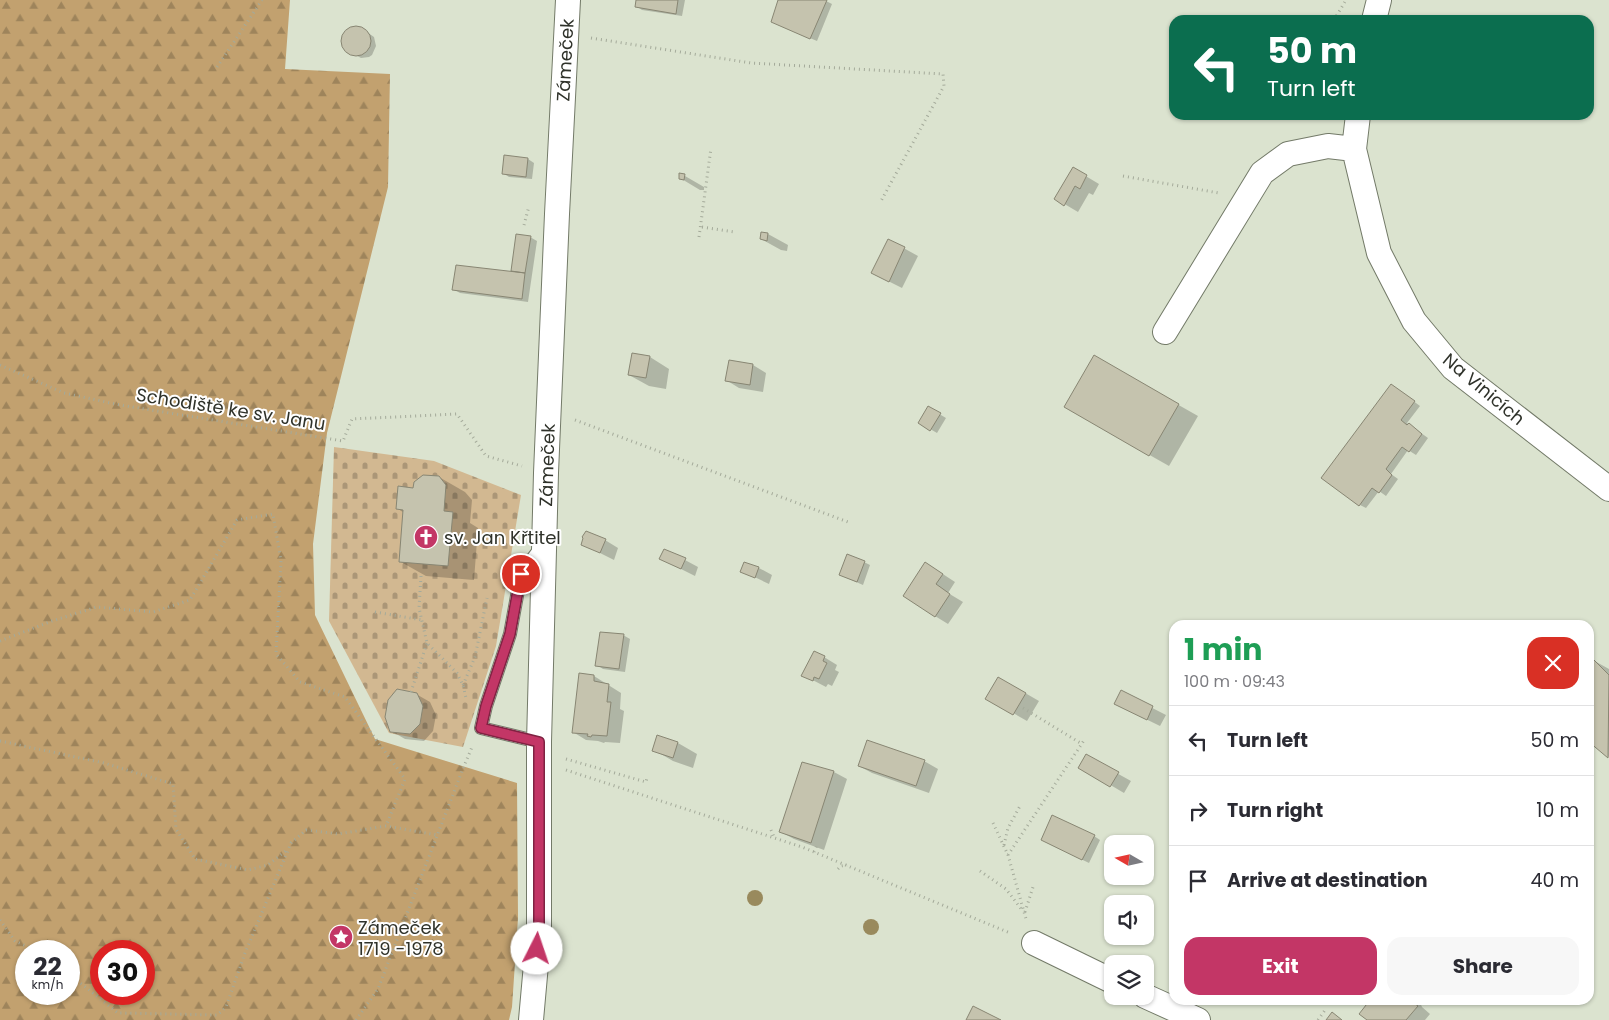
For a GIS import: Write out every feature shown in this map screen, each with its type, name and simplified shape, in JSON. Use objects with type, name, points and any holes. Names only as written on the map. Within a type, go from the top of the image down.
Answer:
[{"type":"street","name":"Zámeček","points":[[531,1020],[539,931],[539,742],[546,473],[568,0]]},
{"type":"street","points":[[1375,15],[1379,0]]},
{"type":"street","name":"Na Vinicích","points":[[1357,120],[1354,150],[1379,253],[1414,321],[1453,368],[1609,489]]},
{"type":"street","points":[[1165,332],[1262,173],[1288,154],[1328,146],[1354,150]]},
{"type":"street","points":[[1034,943],[1104,977]]},
{"type":"street","points":[[1154,1000],[1198,1020]]},
{"type":"lane","points":[[539,742],[481,728],[485,709],[510,634],[521,574],[544,544]]},
{"type":"path","points":[[217,67],[262,0]]},
{"type":"path","points":[[1337,15],[1346,0]]},
{"type":"path","points":[[566,35],[751,64],[943,74],[944,86],[881,200]]},
{"type":"path","points":[[699,237],[702,227],[711,148]]},
{"type":"path","points":[[1123,176],[1246,198]]},
{"type":"path","points":[[702,227],[735,232]]},
{"type":"path","name":"Schodiště ke sv. Janu","points":[[0,365],[64,393],[120,405],[343,441],[352,419],[457,414],[486,456],[546,473]]},
{"type":"path","points":[[549,410],[848,522]]},
{"type":"path","points":[[0,641],[52,621],[97,607],[153,612],[190,600],[237,520],[273,514],[281,561],[276,654],[300,682],[345,697],[405,779],[386,826]]},
{"type":"path","points":[[411,692],[427,643],[419,608],[422,576]]},
{"type":"path","points":[[463,686],[476,657],[487,598]]},
{"type":"path","points":[[375,612],[422,620]]},
{"type":"path","points":[[427,643],[457,673],[463,686],[466,702],[485,709]]},
{"type":"path","points":[[1023,708],[1082,744]]},
{"type":"path","points":[[356,1020],[378,989],[462,771],[481,728]]},
{"type":"path","points":[[1008,854],[1085,739]]},
{"type":"path","points":[[0,742],[104,762],[173,784],[176,829],[195,860],[248,870],[268,865],[288,848]]},
{"type":"path","points":[[558,757],[646,782],[647,778]]},
{"type":"path","points":[[562,768],[774,837],[848,865],[1034,943]]},
{"type":"path","points":[[1004,846],[1008,828],[1020,806]]},
{"type":"path","points":[[993,822],[1008,854],[1024,913]]},
{"type":"path","points":[[80,983],[118,1013],[216,1014],[226,1007],[245,954],[290,843],[306,830],[338,834],[386,826],[437,835]]},
{"type":"path","points":[[771,830],[774,837]]},
{"type":"path","points":[[814,852],[816,845]]},
{"type":"path","points":[[838,869],[841,866],[848,865]]},
{"type":"path","points":[[980,871],[1006,889],[1024,913]]},
{"type":"path","points":[[1024,913],[1033,887]]},
{"type":"path","points":[[0,920],[15,942]]},
{"type":"path","points":[[1318,1020],[1325,1010]]},
{"type":"green space","points":[[0,0],[290,0],[285,69],[390,74],[388,187],[327,433],[313,544],[315,615],[375,739],[517,783],[518,918],[512,1007],[509,1020],[0,1020]]},
{"type":"green space","points":[[334,447],[434,461],[521,495],[496,646],[463,747],[389,733],[329,621]]},
{"type":"building","points":[[636,0],[678,0],[676,14],[635,7]]},
{"type":"building","points":[[778,0],[827,0],[810,39],[771,22]]},
{"type":"building","points":[[356,26],[367,30],[371,41],[367,52],[356,56],[345,52],[341,41],[345,30]]},
{"type":"building","points":[[504,155],[528,158],[526,177],[502,174]]},
{"type":"building","points":[[1073,167],[1087,175],[1080,189],[1075,186],[1064,206],[1054,199]]},
{"type":"building","points":[[679,173],[685,174],[684,180],[679,179]]},
{"type":"building","points":[[761,232],[768,233],[767,241],[760,239]]},
{"type":"building","points":[[516,234],[531,236],[525,273],[511,271]]},
{"type":"building","points":[[888,239],[905,247],[889,282],[871,273]]},
{"type":"building","points":[[456,265],[525,273],[522,299],[452,290]]},
{"type":"building","points":[[632,353],[650,356],[646,378],[628,375]]},
{"type":"building","points":[[1094,355],[1179,404],[1149,456],[1064,407]]},
{"type":"building","points":[[729,360],[753,364],[750,385],[725,381]]},
{"type":"building","points":[[1391,384],[1415,401],[1401,420],[1407,425],[1409,423],[1422,434],[1409,452],[1402,447],[1386,469],[1392,475],[1379,493],[1372,488],[1359,506],[1321,478]]},
{"type":"building","points":[[928,406],[941,413],[930,431],[918,423]]},
{"type":"building","name":"sv. Jan Křtitel","points":[[423,475],[439,476],[446,485],[444,511],[453,512],[448,566],[399,562],[403,510],[396,509],[398,486],[413,488],[414,482]]},
{"type":"building","points":[[586,531],[606,539],[600,553],[581,545],[582,537]]},
{"type":"building","points":[[664,549],[686,558],[681,569],[659,559]]},
{"type":"building","points":[[847,554],[865,561],[857,582],[839,575]]},
{"type":"building","points":[[744,562],[759,567],[755,578],[740,572]]},
{"type":"building","points":[[925,562],[943,574],[936,584],[950,594],[935,617],[903,596]]},
{"type":"building","points":[[600,632],[624,634],[619,669],[595,666]]},
{"type":"building","points":[[814,651],[825,656],[823,661],[827,663],[819,679],[814,677],[813,681],[801,676]]},
{"type":"building","points":[[1594,660],[1609,675],[1608,758],[1594,746]]},
{"type":"building","points":[[579,673],[594,675],[594,681],[609,684],[607,702],[611,702],[607,736],[592,735],[591,737],[587,736],[588,734],[572,733]]},
{"type":"building","points":[[998,677],[1026,693],[1013,715],[985,699]]},
{"type":"building","points":[[397,689],[417,693],[423,706],[420,724],[410,734],[390,732],[385,717],[388,700]]},
{"type":"building","points":[[1121,690],[1153,706],[1147,720],[1114,704]]},
{"type":"building","points":[[657,735],[678,742],[673,758],[652,751]]},
{"type":"building","points":[[867,740],[925,760],[916,786],[858,766]]},
{"type":"building","points":[[1086,754],[1119,772],[1110,787],[1078,768]]},
{"type":"building","points":[[802,762],[834,771],[811,843],[779,832]]},
{"type":"building","points":[[1052,815],[1095,835],[1082,860],[1041,840]]},
{"type":"building","points":[[1366,1005],[1418,1006],[1406,1020],[1367,1020],[1359,1014]]},
{"type":"building","points":[[973,1006],[1001,1020],[966,1020]]},
{"type":"building","points":[[1332,1012],[1342,1020],[1326,1020]]},
{"type":"place","name":"sv. Jan Křtitel","points":[[426,537]]},
{"type":"place","name":"Zámeček 1719 -1978","points":[[341,937]]},
{"type":"route","points":[[521,574],[510,634],[486,706],[481,728],[539,742],[539,931],[537,949]]}]
